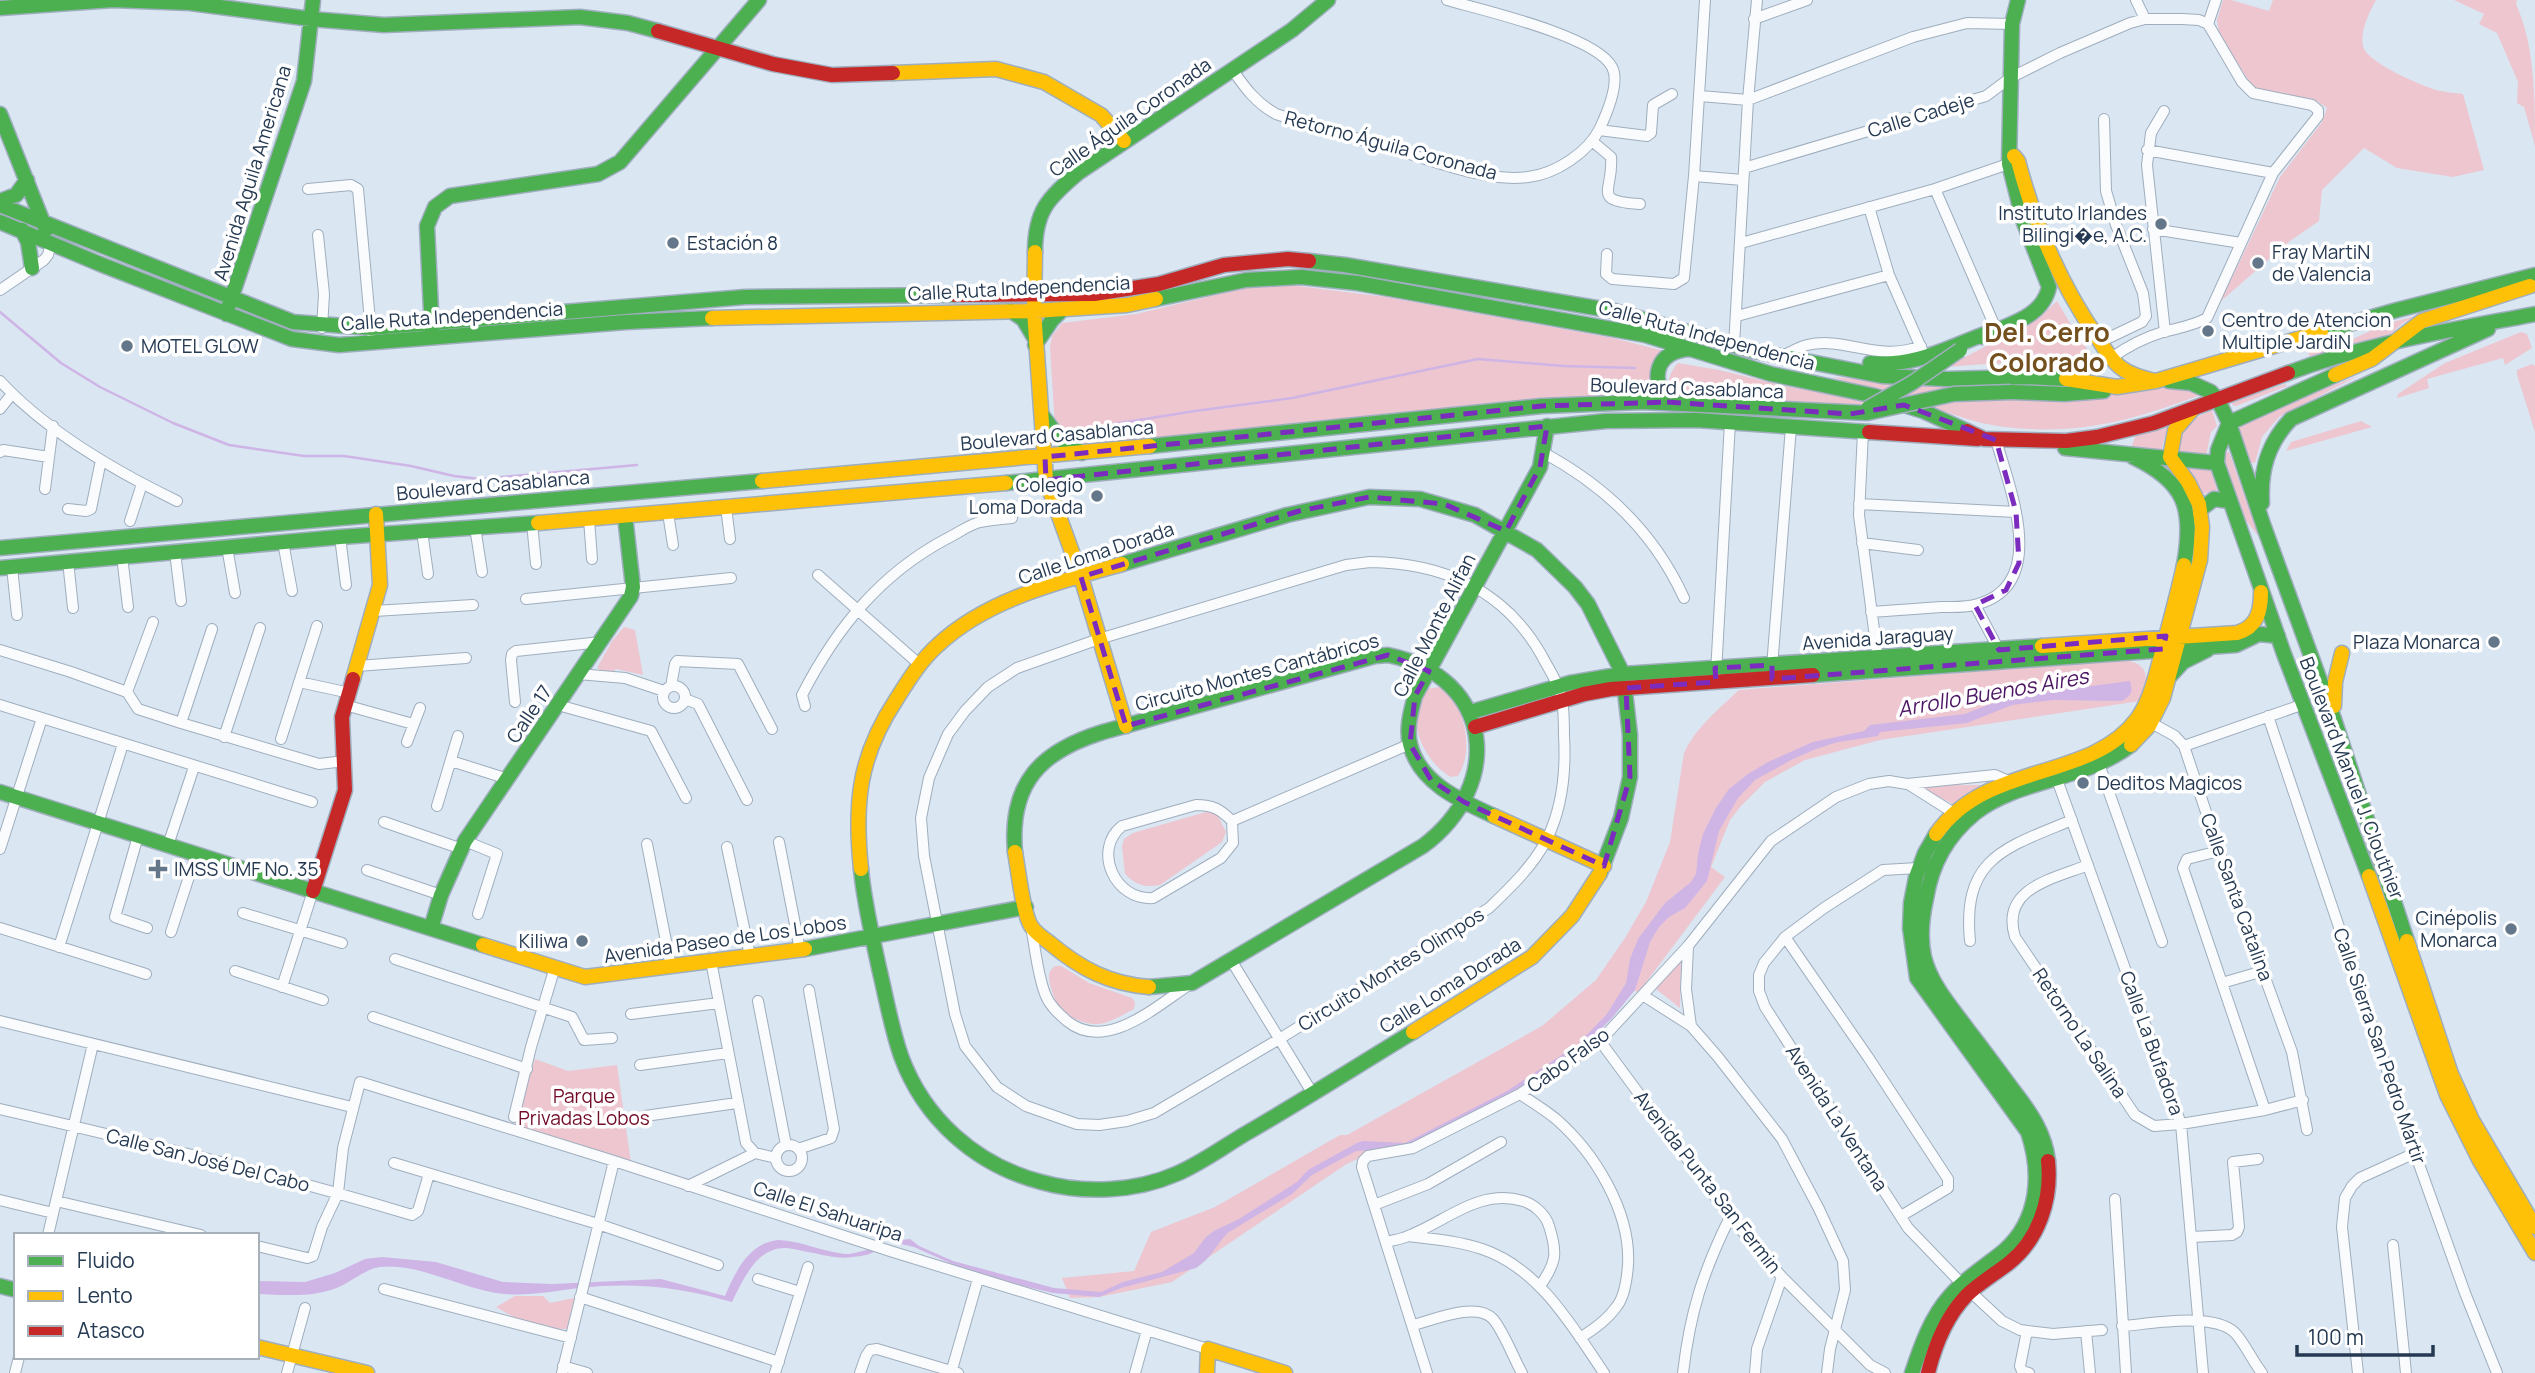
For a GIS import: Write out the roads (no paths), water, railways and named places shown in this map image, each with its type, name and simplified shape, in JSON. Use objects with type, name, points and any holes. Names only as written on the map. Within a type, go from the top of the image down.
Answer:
[{"type":"main road","points":[[0,8],[113,0],[177,2],[311,19],[384,24],[580,17],[628,23],[774,64],[832,75],[996,69],[1044,82],[1064,93],[1101,116],[1124,141]]},
{"type":"main road","name":"Avenida Aguila Americana","points":[[226,314],[304,81],[313,0]]},
{"type":"main road","points":[[433,339],[427,226],[435,207],[450,196],[598,174],[620,162],[758,0]]},
{"type":"main road","name":"Calle Águila Coronada","points":[[1126,726],[1081,577],[1046,480],[1035,342],[1035,232],[1042,210],[1051,196],[1078,173],[1292,30],[1328,0]]},
{"type":"main road","points":[[1868,410],[1960,350],[2038,310],[2049,296],[2049,287],[2024,223],[2012,159],[2012,24],[2018,0]]},
{"type":"main road","points":[[0,114],[51,243]]},
{"type":"main road","points":[[2012,159],[2062,285],[2112,358],[2127,372],[2156,381],[2191,383],[2211,392],[2218,400]]},
{"type":"main road","points":[[0,203],[16,195],[27,180]]},
{"type":"main road","name":"Calle Ruta Independencia","points":[[0,203],[232,300],[293,322],[323,326],[371,328],[746,298],[1034,303],[1127,290],[1184,278],[1224,265],[1258,260],[1316,260],[1614,311],[1734,346],[1801,361]]},
{"type":"main road","name":"Calle Ruta Independencia","points":[[0,222],[226,314],[292,339],[318,343],[372,344],[626,321],[1011,311],[1034,303],[1063,309],[1127,305],[1246,280],[1278,276],[1328,278],[1612,328],[1771,374],[1875,396],[1923,411],[1990,439],[2039,440]]},
{"type":"main road","points":[[22,230],[29,242],[32,268]]},
{"type":"main road","points":[[1801,361],[1856,372],[1914,379],[2027,377],[2078,380],[2117,387],[2156,381],[2397,310],[2535,275]]},
{"type":"main road","points":[[2039,440],[2058,448],[2170,457],[2217,464],[2218,450],[2229,423],[2372,359],[2422,321],[2433,316],[2535,284]]},
{"type":"main road","points":[[1489,306],[1552,306],[1585,311],[1642,323],[1724,349],[1734,346]]},
{"type":"main road","points":[[1011,311],[1023,319],[1035,342],[1063,309]]},
{"type":"main road","points":[[2039,440],[2066,441],[2097,437],[2154,423],[2315,363],[2399,340],[2535,314]]},
{"type":"main road","points":[[2263,527],[2260,484],[2262,469],[2276,435],[2291,419],[2506,321]]},
{"type":"main road","points":[[1801,361],[1835,358],[1898,366],[1923,352],[1993,331]]},
{"type":"main road","points":[[1667,402],[1657,379],[1660,365],[1671,352],[1692,349]]},
{"type":"main road","name":"Boulevard Casablanca","points":[[0,548],[1045,457],[1542,406],[1667,402],[1850,414],[1954,394],[2064,394],[2102,392],[2117,387]]},
{"type":"main road","name":"Boulevard Manuel J. Clouthier","points":[[2218,400],[2229,423],[2263,527],[2334,719],[2451,1074],[2472,1120],[2535,1227]]},
{"type":"main road","points":[[1928,1373],[1948,1321],[1966,1288],[2012,1242],[2032,1209],[2038,1184],[2038,1168],[2036,1152],[2028,1132],[1917,978],[1909,930],[1912,893],[1918,868],[1938,834],[1959,816],[1972,798],[2011,782],[2099,764],[2123,751],[2142,735],[2200,554],[2201,509],[2194,492],[2170,457],[2175,430],[2180,420],[2193,409]]},
{"type":"main road","points":[[1042,415],[1060,439],[1082,453]]},
{"type":"main road","name":"Boulevard Casablanca","points":[[6,567],[340,537],[589,520],[839,495],[1046,480],[1547,426],[1664,419],[1990,439]]},
{"type":"main road","name":"Calle Monte Alifan","points":[[1410,744],[1409,721],[1415,696],[1539,467],[1544,453],[1547,426]]},
{"type":"main road","points":[[2122,454],[2149,463],[2171,478],[2187,510],[2188,551],[2171,642]]},
{"type":"main road","name":"Boulevard Manuel J. Clouthier","points":[[2217,464],[2261,591],[2369,874],[2447,1095],[2480,1161],[2535,1253]]},
{"type":"main road","name":"Calle Loma Dorada","points":[[1369,497],[1408,498],[1444,504],[1475,514],[1506,531],[1538,550],[1575,587],[1588,604],[1625,681],[1630,735],[1630,777],[1621,818],[1604,866],[1572,916],[1532,957],[1313,1094],[1176,1174],[1152,1184],[1125,1189],[1060,1189],[1027,1181],[995,1167],[968,1148],[940,1122],[906,1067],[872,937],[858,850],[860,793],[866,761],[877,728],[919,664],[943,639],[993,606],[1299,510],[1369,497]]},
{"type":"main road","points":[[2201,509],[2214,499],[2229,501]]},
{"type":"main road","points":[[313,891],[345,790],[342,717],[374,611],[381,577],[376,514]]},
{"type":"main road","points":[[625,516],[633,587]]},
{"type":"main road","name":"Calle 17","points":[[431,928],[441,895],[464,845],[601,642],[631,596],[633,587]]},
{"type":"main road","points":[[2249,634],[2259,617],[2261,591]]},
{"type":"main road","name":"Avenida Jaraguay","points":[[1473,720],[1561,693],[1596,691],[1625,681],[2118,653],[2171,642],[2233,634],[2264,633],[2278,636]]},
{"type":"main road","name":"Avenida Jaraguay","points":[[1879,665],[1999,650],[2171,642],[2236,645],[2249,634]]},
{"type":"main road","points":[[2160,682],[2189,658],[2223,646]]},
{"type":"main road","points":[[2118,653],[2146,659],[2160,682]]},
{"type":"main road","points":[[2334,719],[2335,682],[2342,653]]},
{"type":"main road","name":"Circuito Montes Cantábricos","points":[[1375,656],[1401,657],[1429,671],[1458,690],[1473,720],[1477,764],[1464,802],[1447,827],[1423,846],[1192,983],[1170,988],[1125,986],[1094,976],[1069,962],[1030,926],[1013,847],[1012,828],[1022,788],[1035,770],[1052,754],[1072,743],[1126,726],[1375,656]]},
{"type":"main road","points":[[1912,1373],[1934,1320],[1947,1299],[2015,1258],[2032,1237],[2046,1207],[2049,1169],[2046,1149],[2035,1121],[1945,1000],[1924,958],[1924,914],[1931,873],[1959,816],[2105,748],[2145,720]]},
{"type":"main road","points":[[1410,744],[1419,764],[1431,780],[1464,802],[1604,866]]},
{"type":"main road","name":"Avenida Paseo de Los Lobos","points":[[0,792],[592,977],[800,950],[1027,907]]},
{"type":"main road","points":[[259,1347],[367,1373]]},
{"type":"main road","points":[[1207,1373],[1208,1349]]},
{"type":"main road","name":"Calle El Sahuaripa","points":[[1208,1349],[1279,1372]]},
{"type":"street","name":"Retorno Águila Coronada","points":[[1232,69],[1251,95],[1276,114],[1487,175],[1528,177],[1561,166],[1582,151],[1599,130],[1614,81],[1613,69],[1605,57],[1568,37],[1447,0]]},
{"type":"street","points":[[1607,254],[1606,274],[1612,279],[1674,284],[1680,283],[1684,278],[1688,265],[1705,0]]},
{"type":"street","points":[[1734,346],[1748,100],[1757,0]]},
{"type":"street","points":[[1754,19],[1807,0]]},
{"type":"street","points":[[2136,0],[2145,19]]},
{"type":"street","points":[[2112,358],[2130,344],[2197,324],[2207,318],[2273,173],[2314,124],[2318,110],[2308,103],[2253,93],[2242,82],[2208,24],[2216,0]]},
{"type":"street","name":"Calle Cadeje","points":[[1744,168],[1979,98],[1996,90],[2010,78],[2060,53],[2145,19],[2199,20],[2208,24]]},
{"type":"street","points":[[1700,96],[1748,100],[1913,37],[1967,23],[2012,24]]},
{"type":"street","points":[[1599,130],[1647,136],[1651,133],[1653,104],[1672,94]]},
{"type":"street","points":[[2164,111],[2151,133],[2147,150],[2165,332]]},
{"type":"street","points":[[2100,342],[2142,322],[2146,316],[2143,293],[2116,225],[2106,191],[2104,119]]},
{"type":"street","points":[[1592,141],[1611,157],[1607,189],[1609,198],[1613,202],[1640,204]]},
{"type":"street","points":[[2147,150],[2273,173]]},
{"type":"street","points":[[1741,243],[1936,189],[2012,159]]},
{"type":"street","points":[[1694,176],[1743,180]]},
{"type":"street","points":[[308,189],[351,185],[358,189],[372,344]]},
{"type":"street","points":[[1936,189],[1993,331]]},
{"type":"street","points":[[1781,357],[1800,347],[1816,343],[1888,353],[1923,352],[1889,275],[1869,206]]},
{"type":"street","points":[[2153,229],[2241,243]]},
{"type":"street","points":[[318,234],[324,294],[323,326],[318,343]]},
{"type":"street","points":[[0,290],[48,255],[51,243]]},
{"type":"street","points":[[1737,316],[1889,275]]},
{"type":"street","points":[[0,381],[12,394],[101,460],[177,501]]},
{"type":"street","points":[[0,409],[12,394]]},
{"type":"street","points":[[1716,675],[1730,422]]},
{"type":"street","points":[[46,489],[53,426]]},
{"type":"street","points":[[1772,672],[1791,427]]},
{"type":"street","points":[[1863,432],[1859,504],[1879,665]]},
{"type":"street","points":[[1871,612],[1975,605],[1993,599],[2012,582],[2019,563],[2016,512],[1990,439]]},
{"type":"street","points":[[0,452],[4,450],[49,457]]},
{"type":"street","points":[[1544,453],[1568,466],[1625,511],[1662,557],[1684,598]]},
{"type":"street","points":[[68,509],[91,509],[101,460]]},
{"type":"street","points":[[130,521],[142,484]]},
{"type":"street","points":[[1859,504],[2016,512]]},
{"type":"street","points":[[726,507],[730,539]]},
{"type":"street","points":[[668,513],[673,545]]},
{"type":"street","points":[[805,706],[802,695],[819,663],[857,609],[884,581],[927,549],[978,523],[1012,517]]},
{"type":"street","points":[[589,520],[592,559]]},
{"type":"street","points":[[532,523],[536,564]]},
{"type":"street","points":[[475,527],[482,572]]},
{"type":"street","points":[[422,531],[428,574]]},
{"type":"street","points":[[340,537],[346,585]]},
{"type":"street","points":[[283,542],[292,591]]},
{"type":"street","points":[[1862,543],[1918,550]]},
{"type":"street","points":[[227,547],[235,593]]},
{"type":"street","points":[[175,552],[181,601]]},
{"type":"street","points":[[122,556],[128,607]]},
{"type":"street","points":[[68,561],[73,608]]},
{"type":"street","name":"Circuito Montes Olimpos","points":[[1394,562],[1439,570],[1474,586],[1505,607],[1530,634],[1561,693],[1566,765],[1559,803],[1547,840],[1517,881],[1489,908],[1281,1038],[1154,1113],[1127,1121],[1098,1125],[1077,1124],[1056,1119],[1026,1106],[997,1087],[965,1046],[955,1014],[924,856],[921,818],[929,778],[948,734],[964,711],[989,687],[1017,668],[1100,639],[1346,565],[1394,562]]},
{"type":"street","points":[[6,567],[17,615]]},
{"type":"street","points":[[818,575],[919,664]]},
{"type":"street","points":[[526,599],[731,578]]},
{"type":"street","points":[[374,611],[473,605]]},
{"type":"street","points":[[1975,605],[1999,650]]},
{"type":"street","points":[[127,692],[153,622]]},
{"type":"street","points":[[281,739],[317,626]]},
{"type":"street","points":[[225,737],[260,628]]},
{"type":"street","points":[[181,723],[212,629]]},
{"type":"street","points":[[515,702],[512,654],[516,651],[601,642]]},
{"type":"street","points":[[0,650],[127,692],[138,709],[181,723],[319,764],[345,761]]},
{"type":"street","points":[[357,666],[466,658]]},
{"type":"street","points":[[685,699],[681,706],[670,708],[662,699],[677,661],[738,664],[772,729]]},
{"type":"street","points":[[578,674],[625,678],[667,689],[681,688],[685,699],[698,704],[747,800]]},
{"type":"street","points":[[299,682],[413,724]]},
{"type":"street","points":[[2145,720],[2175,736],[2184,746],[2304,704]]},
{"type":"street","points":[[0,705],[312,802]]},
{"type":"street","points":[[558,705],[651,731],[685,798]]},
{"type":"street","points":[[407,742],[420,708]]},
{"type":"street","name":"Calle Sierra San Pedro Mártir","points":[[2268,716],[2415,1153],[2497,1373]]},
{"type":"street","points":[[0,849],[42,718]]},
{"type":"street","points":[[437,806],[458,736]]},
{"type":"street","points":[[60,947],[123,744]]},
{"type":"street","points":[[1232,821],[1410,744]]},
{"type":"street","name":"Calle Santa Catalina","points":[[2184,746],[2292,1052],[2308,1130]]},
{"type":"street","points":[[451,761],[509,779]]},
{"type":"street","points":[[2099,764],[2162,942]]},
{"type":"street","points":[[168,845],[194,767]]},
{"type":"street","name":"Calle La Bufadora","points":[[2055,773],[2181,1124],[2203,1373]]},
{"type":"street","name":"Cabo Falso","points":[[1427,1373],[1362,1167],[1363,1161],[1368,1156],[1413,1148],[1520,1094],[1600,1041],[1688,946],[1771,841],[1836,797],[1869,784],[1889,781],[1907,783],[1995,775],[2011,782]]},
{"type":"street","points":[[1907,783],[1959,816]]},
{"type":"street","points":[[1196,805],[1209,805],[1220,809],[1232,821],[1233,843],[1221,858],[1153,898],[1143,899],[1131,895],[1120,886],[1112,873],[1108,855],[1110,843],[1115,832],[1122,826],[1196,805]]},
{"type":"street","points":[[1970,942],[1969,898],[1986,867],[2015,844],[2072,820]]},
{"type":"street","points":[[384,822],[497,855],[478,914]]},
{"type":"street","points":[[138,836],[115,917],[147,928]]},
{"type":"street","points":[[779,842],[800,950]]},
{"type":"street","points":[[648,844],[671,967]]},
{"type":"street","points":[[727,847],[750,956]]},
{"type":"street","points":[[2219,851],[2187,859],[2183,868],[2265,1110]]},
{"type":"street","points":[[171,932],[196,855]]},
{"type":"street","name":"Retorno La Salina","points":[[2088,865],[2021,895],[2014,910],[2012,926],[2015,937],[2135,1115],[2154,1126],[2181,1124],[2265,1110],[2303,1100]]},
{"type":"street","name":"Avenida La Ventana","points":[[1918,868],[1883,870],[1785,937],[1764,962],[1759,975],[1762,999],[1908,1228],[1966,1288],[2002,1321],[2020,1330],[2053,1334],[2102,1330]]},
{"type":"street","points":[[367,870],[441,895]]},
{"type":"street","points":[[282,987],[313,891]]},
{"type":"street","points":[[243,913],[342,943]]},
{"type":"street","name":"Circuito Montes Cantábricos","points":[[1030,926],[1046,996],[1058,1014],[1073,1026],[1095,1031],[1112,1031],[1125,1026],[1192,983]]},
{"type":"street","points":[[0,928],[146,974]]},
{"type":"street","points":[[1785,937],[1948,1179],[1948,1188],[1901,1216]]},
{"type":"street","points":[[1688,946],[1686,989],[1690,1026]]},
{"type":"street","points":[[395,959],[544,1006],[575,1019],[580,1038],[584,1040],[612,1038]]},
{"type":"street","points":[[1231,960],[1313,1094]]},
{"type":"street","points":[[711,961],[746,1143],[755,1153],[776,1158]]},
{"type":"street","points":[[514,1117],[555,967]]},
{"type":"street","points":[[235,971],[323,1000]]},
{"type":"street","points":[[2222,983],[2263,971]]},
{"type":"street","points":[[798,1149],[831,1138],[834,1129],[809,990]]},
{"type":"street","points":[[1644,996],[1690,1026],[1718,1057],[1782,1139],[1819,1209],[1843,1261],[1845,1290],[1830,1349],[1827,1373]]},
{"type":"street","points":[[758,1001],[786,1145]]},
{"type":"street","points":[[631,1014],[719,1003]]},
{"type":"street","points":[[373,1017],[527,1069]]},
{"type":"street","points":[[0,1021],[352,1107],[343,1148],[338,1193],[322,1227],[313,1256],[307,1258],[259,1246]]},
{"type":"street","name":"Avenida Punta San Fermin","points":[[1600,1041],[1730,1217],[1782,1278],[1870,1365],[1885,1373]]},
{"type":"street","points":[[48,1233],[93,1044]]},
{"type":"street","points":[[640,1065],[728,1054]]},
{"type":"street","name":"Calle El Sahuaripa","points":[[352,1107],[360,1082],[978,1279],[1208,1349]]},
{"type":"street","points":[[1520,1094],[1556,1120],[1580,1146],[1604,1178],[1624,1220],[1629,1250],[1627,1279],[1619,1304],[1602,1323],[1580,1338]]},
{"type":"street","points":[[645,1116],[737,1103]]},
{"type":"street","name":"Calle San José Del Cabo","points":[[0,1109],[338,1193],[412,1215],[429,1174]]},
{"type":"street","points":[[1374,1205],[1428,1184],[1502,1142]]},
{"type":"street","points":[[786,1145],[798,1149],[801,1160],[793,1169],[781,1168],[776,1158],[778,1150],[786,1145]]},
{"type":"street","points":[[688,1186],[755,1153]]},
{"type":"street","points":[[2358,1373],[2342,1227],[2345,1198],[2361,1178],[2415,1153]]},
{"type":"street","points":[[2191,1237],[2237,1233],[2239,1227],[2233,1162],[2258,1159]]},
{"type":"street","points":[[587,1373],[563,1369],[614,1161]]},
{"type":"street","points":[[394,1163],[598,1224],[718,1265]]},
{"type":"street","points":[[1387,1242],[1408,1236],[1481,1201],[1507,1196],[1532,1203],[1548,1222],[1556,1250],[1553,1267],[1540,1286]]},
{"type":"street","points":[[2115,1199],[2126,1373]]},
{"type":"street","points":[[0,1200],[53,1213]]},
{"type":"street","points":[[56,1201],[192,1233]]},
{"type":"street","points":[[1683,1373],[1692,1313],[1700,1284],[1730,1217]]},
{"type":"street","points":[[1408,1236],[1445,1240],[1484,1250],[1518,1268],[1540,1286],[1604,1373]]},
{"type":"street","points":[[2393,1245],[2406,1373]]},
{"type":"street","points":[[775,1373],[808,1267]]},
{"type":"street","points":[[1755,1373],[1757,1349],[1782,1278]]},
{"type":"street","points":[[758,1279],[800,1292]]},
{"type":"street","points":[[860,1373],[870,1350],[877,1349],[954,1372],[978,1279]]},
{"type":"street","points":[[384,1289],[571,1338]]},
{"type":"street","points":[[580,1295],[779,1362]]},
{"type":"street","points":[[287,1373],[305,1308]]},
{"type":"street","points":[[1414,1325],[1462,1312],[1482,1313],[1493,1318],[1522,1373]]},
{"type":"street","points":[[2122,1326],[2200,1321],[2217,1323],[2234,1332],[2262,1373]]},
{"type":"street","points":[[1135,1373],[1147,1331]]},
{"type":"street","points":[[2027,1331],[2020,1366],[2022,1371],[2029,1373]]},
{"type":"street","points":[[2085,1331],[2090,1373]]},
{"type":"waterway","points":[[0,312],[61,363],[100,387],[173,423],[229,445],[304,456],[344,456],[480,479],[637,465]]},
{"type":"waterway","points":[[1082,429],[1292,398],[1478,359],[1635,368]]},
{"type":"place","name":"Instituto Irlandes Bilingi�e, A.C.","points":[[2161,224]]},
{"type":"place","name":"Estación 8","points":[[673,243]]},
{"type":"place","name":"Fray MartiN de Valencia","points":[[2258,263]]},
{"type":"place","name":"Centro de Atencion Multiple JardiN","points":[[2208,331]]},
{"type":"place","name":"MOTEL GLOW","points":[[127,346]]},
{"type":"place","name":"Colegio Loma Dorada","points":[[1097,496]]},
{"type":"place","name":"Plaza Monarca","points":[[2494,642]]},
{"type":"place","name":"Deditos Magicos","points":[[2083,783]]},
{"type":"place","name":"IMSS UMF No. 35","points":[[158,869]]},
{"type":"place","name":"Cinépolis Monarca","points":[[2511,929]]},
{"type":"place","name":"Kiliwa","points":[[582,941]]},
{"type":"district","name":"Del. Cerro Colorado","points":[[2047,348]]},
{"type":"water label","name":"Arrollo Buenos Aires","points":[[1993,693]]},
{"type":"park label","name":"Parque Privadas Lobos","points":[[584,1107]]}]
